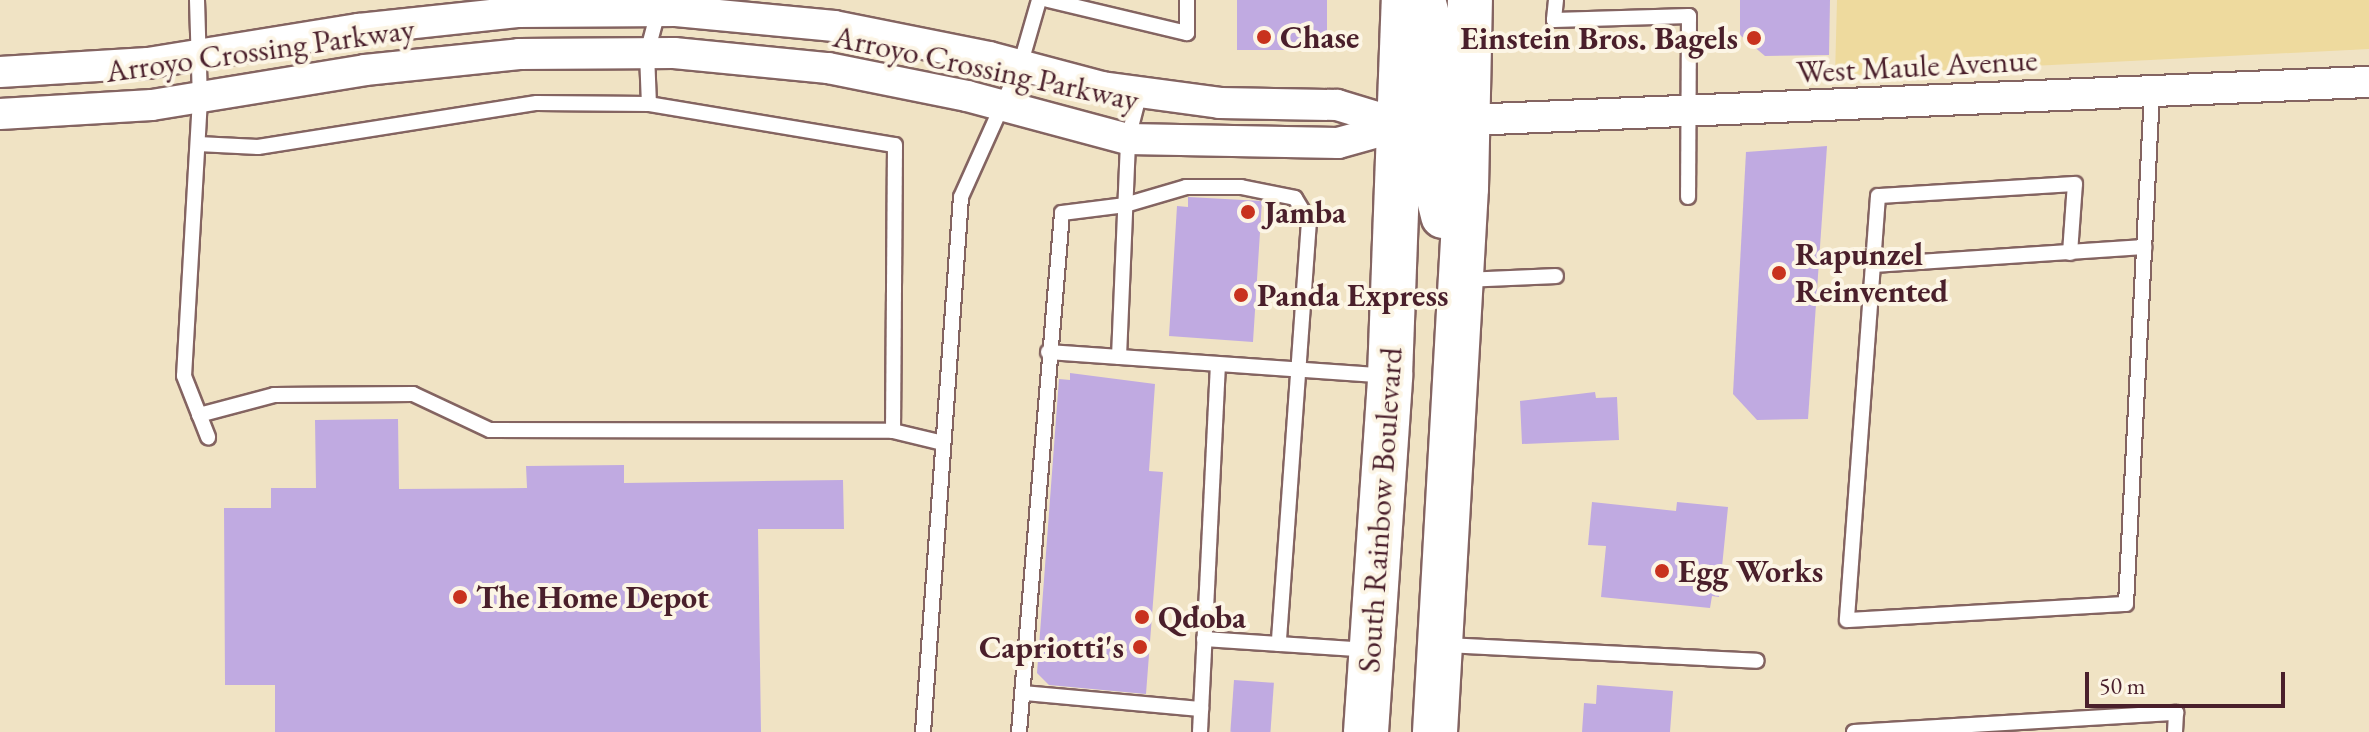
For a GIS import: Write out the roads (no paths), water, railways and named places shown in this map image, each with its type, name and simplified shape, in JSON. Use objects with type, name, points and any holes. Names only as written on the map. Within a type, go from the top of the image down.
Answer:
[{"type":"main road","name":"South Rainbow Boulevard","points":[[1366,732],[1369,650],[1390,376],[1403,125],[1404,0]]},
{"type":"main road","points":[[1423,0],[1437,52],[1439,91],[1445,106],[1468,120]]},
{"type":"main road","name":"South Rainbow Boulevard","points":[[1435,732],[1468,120],[1470,0]]},
{"type":"main road","points":[[1403,125],[1423,125],[1435,143],[1436,187],[1460,280]]},
{"type":"street","name":"Arroyo Crossing Parkway","points":[[0,72],[199,57],[359,29],[517,12],[659,6],[834,26],[1140,92],[1220,103],[1337,105],[1403,125]]},
{"type":"street","name":"Arroyo Crossing Parkway","points":[[0,114],[200,99],[365,70],[519,54],[647,53],[828,68],[1128,139],[1338,143],[1403,125]]},
{"type":"street","name":"West Maule Avenue","points":[[1468,120],[2369,82]]},
{"type":"lane","points":[[197,0],[200,99],[184,376],[208,437]]},
{"type":"lane","points":[[923,732],[961,197],[1020,66],[1039,0]]},
{"type":"lane","points":[[1048,0],[1187,33],[1187,0]]},
{"type":"lane","points":[[1556,0],[1554,20],[1689,16]]},
{"type":"lane","points":[[1688,197],[1686,113],[1689,0]]},
{"type":"lane","points":[[649,104],[647,53],[659,6]]},
{"type":"lane","points":[[1119,357],[1128,139],[1140,92]]},
{"type":"lane","points":[[2070,253],[2075,184],[1878,196],[1847,620],[2126,604],[2152,92]]},
{"type":"lane","points":[[198,144],[258,147],[537,103],[649,104],[895,145],[893,431]]},
{"type":"lane","points":[[1019,732],[1048,352],[1062,213],[1125,205],[1186,187],[1241,187],[1295,198],[1309,221],[1296,370],[1279,644]]},
{"type":"lane","points":[[1873,265],[2144,247]]},
{"type":"lane","points":[[1460,280],[1556,276]]},
{"type":"lane","points":[[1048,352],[1390,376]]},
{"type":"lane","points":[[1200,732],[1218,365]]},
{"type":"lane","points":[[199,415],[274,395],[413,394],[490,430],[893,431],[943,443]]},
{"type":"lane","points":[[1204,639],[1369,650]]},
{"type":"lane","points":[[1442,644],[1757,661]]},
{"type":"lane","points":[[1024,693],[1201,709]]},
{"type":"lane","points":[[1854,732],[2176,713],[2175,732]]},
{"type":"place","name":"Chase","points":[[1264,37]]},
{"type":"place","name":"Einstein Bros. Bagels","points":[[1754,38]]},
{"type":"place","name":"Jamba","points":[[1248,212]]},
{"type":"place","name":"Rapunzel Reinvented","points":[[1779,273]]},
{"type":"place","name":"Panda Express","points":[[1241,295]]},
{"type":"place","name":"Egg Works","points":[[1662,571]]},
{"type":"place","name":"The Home Depot","points":[[460,597]]},
{"type":"place","name":"Qdoba","points":[[1142,617]]},
{"type":"place","name":"Capriotti's","points":[[1140,647]]}]
